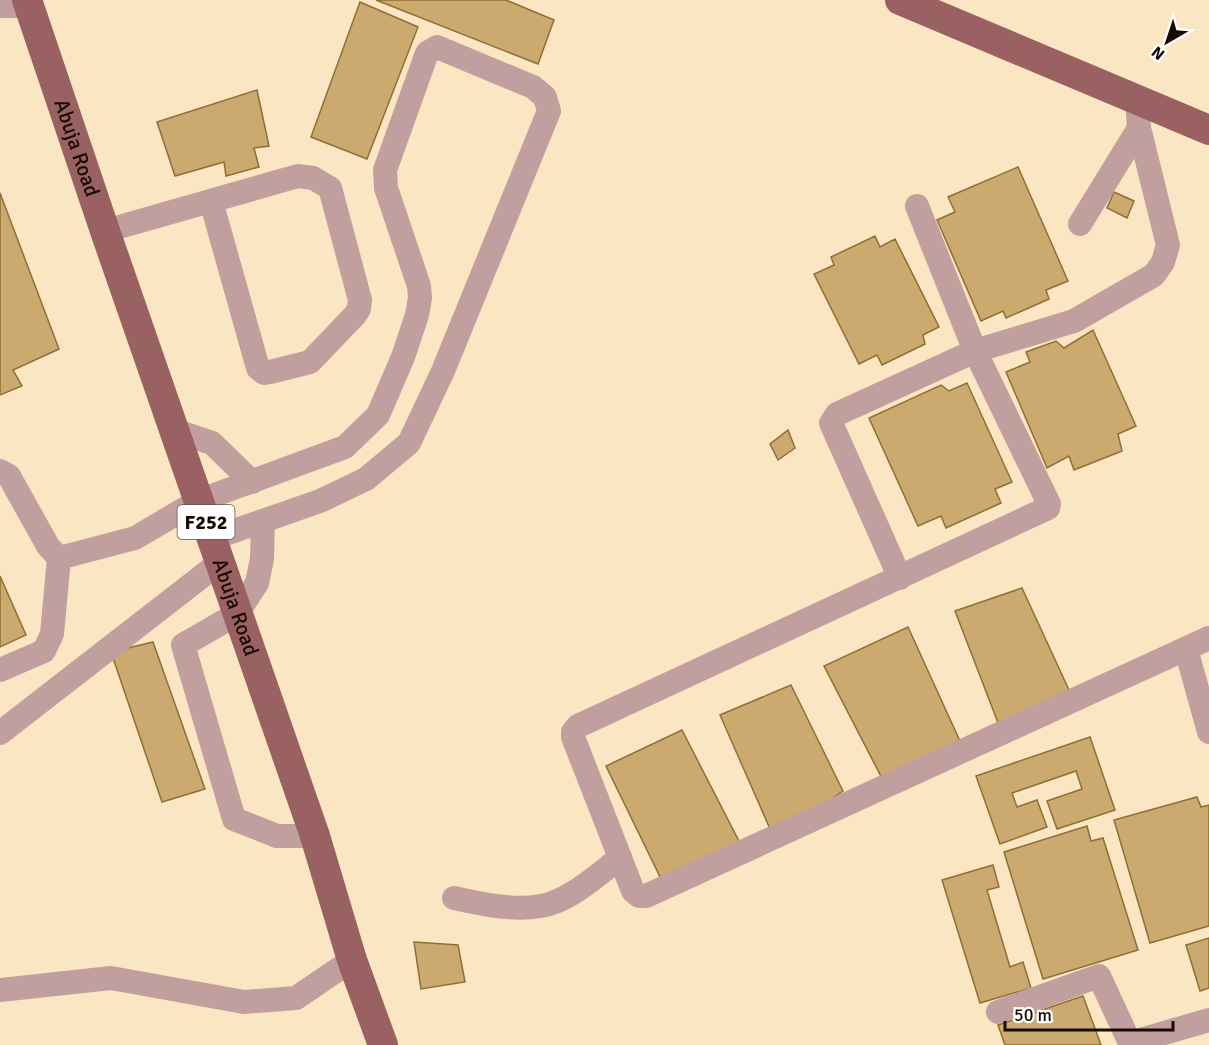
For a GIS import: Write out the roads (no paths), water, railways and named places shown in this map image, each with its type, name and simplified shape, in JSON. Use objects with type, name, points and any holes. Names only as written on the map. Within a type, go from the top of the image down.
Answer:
[{"type":"main road","points":[[900,0],[1138,114],[1209,130]]},
{"type":"main road","name":"Abuja Road","points":[[28,3],[173,430],[315,836],[352,960],[383,1045]]},
{"type":"street","points":[[0,6],[28,3]]},
{"type":"street","points":[[0,733],[215,550],[263,521],[320,501],[366,479],[409,443],[443,371],[549,111],[545,97],[533,87],[437,47],[427,53],[385,170],[386,188],[419,286],[420,298],[403,357],[378,415],[345,447],[198,501],[135,538],[59,558]]},
{"type":"street","points":[[1080,224],[1138,114]]},
{"type":"street","points":[[900,578],[831,423],[833,418],[837,414],[975,351],[1074,321],[1154,275],[1163,262],[1168,244],[1138,114]]},
{"type":"street","points":[[105,231],[298,176],[313,178],[330,188],[360,300],[359,309],[310,362],[264,373],[258,368],[211,201]]},
{"type":"street","points":[[917,206],[975,351],[1049,504],[1048,508],[578,726],[573,732],[573,737],[633,891],[639,896],[646,896],[1209,638]]},
{"type":"street","points":[[173,430],[212,443],[252,482]]},
{"type":"street","points":[[0,471],[9,476],[48,546],[59,558],[52,634],[44,651],[0,670]]},
{"type":"street","points":[[263,521],[262,559],[257,583],[237,614],[183,645],[234,819],[277,836],[315,836]]},
{"type":"street","points":[[1186,649],[1209,732]]},
{"type":"street","points":[[454,898],[502,908],[543,906],[568,895],[620,858]]},
{"type":"street","points":[[0,990],[111,978],[244,1002],[296,998],[352,960]]},
{"type":"street","points":[[998,1012],[1099,976],[1130,1043],[1208,1024]]}]
